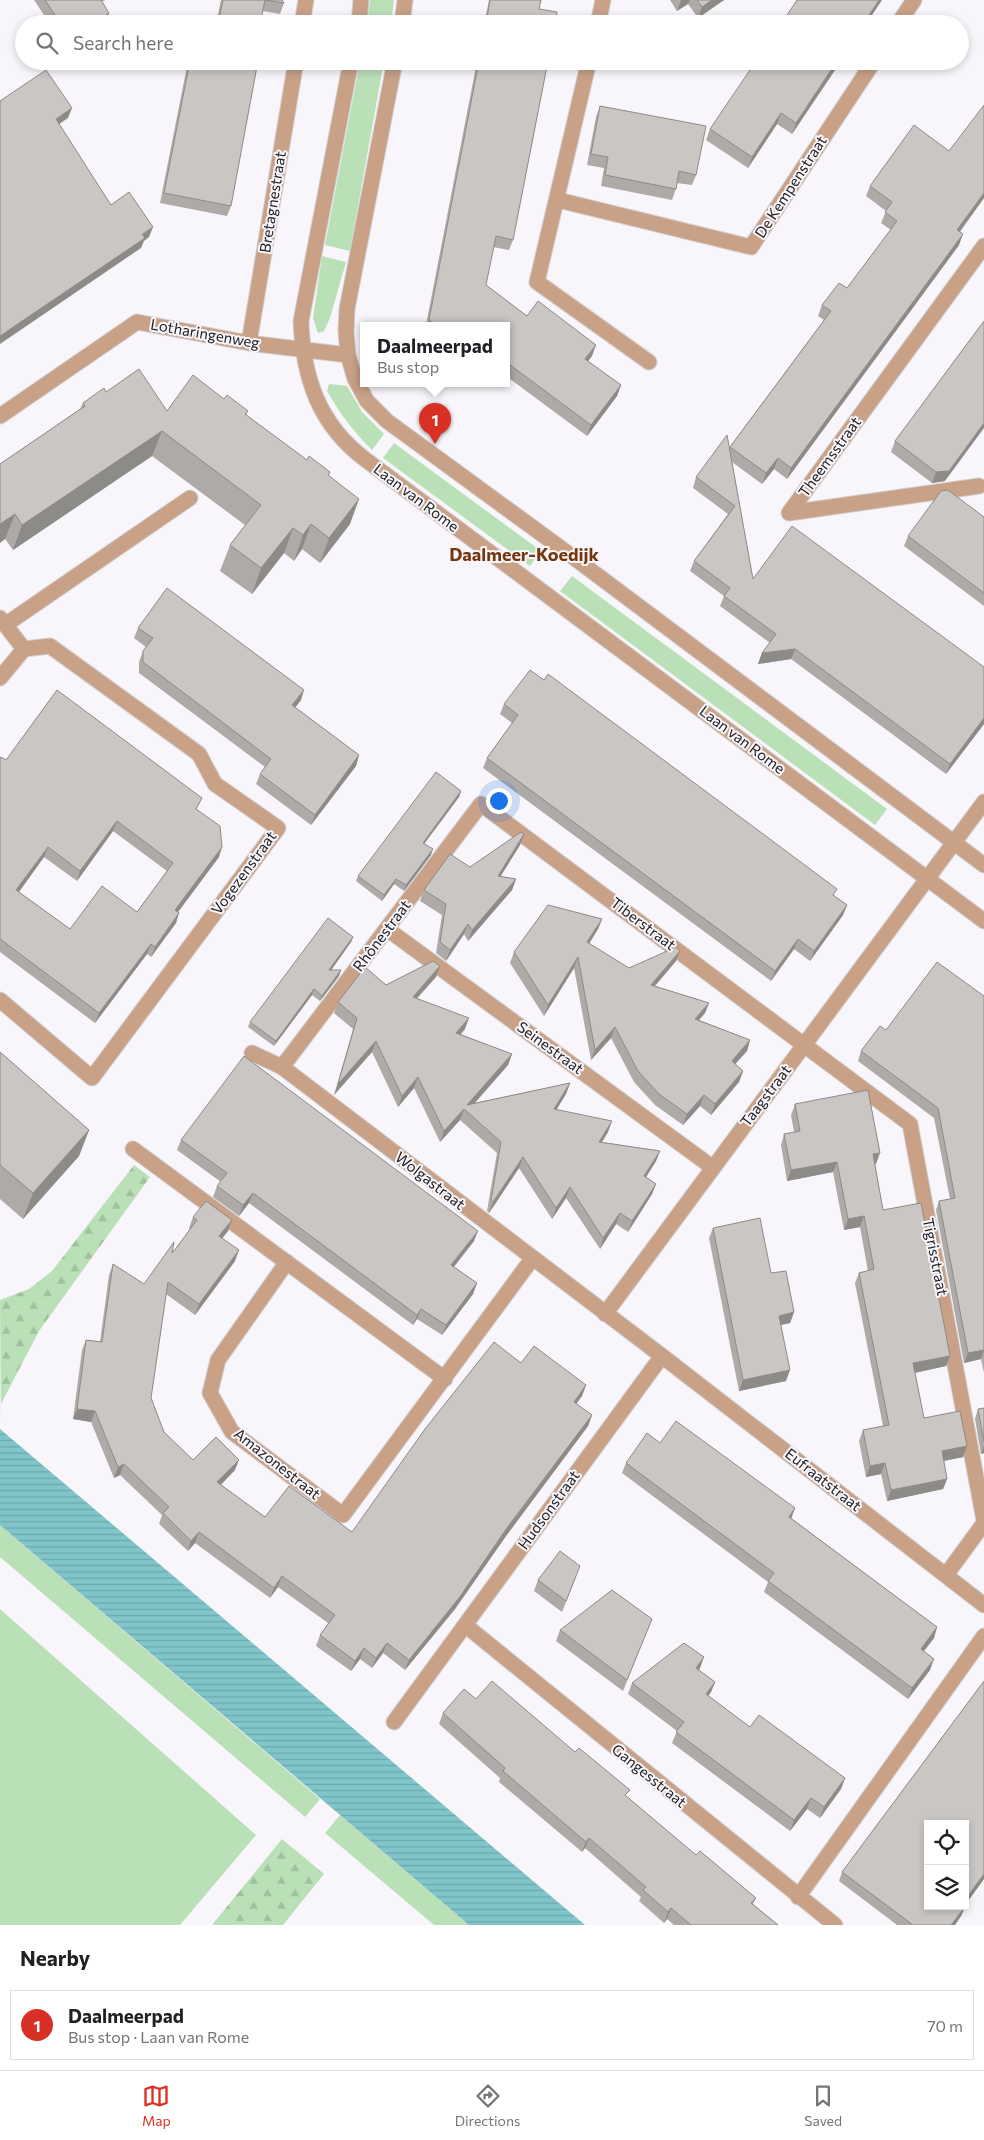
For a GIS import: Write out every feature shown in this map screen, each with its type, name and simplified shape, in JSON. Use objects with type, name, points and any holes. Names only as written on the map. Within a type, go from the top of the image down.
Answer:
[{"type":"street","points":[[304,15],[306,0]]},
{"type":"street","points":[[360,15],[361,0]]},
{"type":"street","points":[[403,15],[405,0]]},
{"type":"street","points":[[600,15],[603,0]]},
{"type":"street","points":[[904,15],[914,0]]},
{"type":"street","name":"Bretagnestraat","points":[[250,342],[295,70]]},
{"type":"street","name":"Laan van Rome","points":[[349,70],[304,302],[302,350],[313,391],[336,429],[355,452],[984,921]]},
{"type":"street","points":[[393,70],[348,310],[348,354],[355,379],[367,401],[387,421],[573,557],[984,865]]},
{"type":"street","points":[[587,70],[558,200],[537,282],[649,362]]},
{"type":"street","name":"De Kempenstraat","points":[[558,200],[751,247],[868,70]]},
{"type":"street","name":"Theemsstraat","points":[[982,485],[789,513],[984,246]]},
{"type":"street","name":"Lotharingenweg","points":[[0,416],[137,322],[302,350],[348,354]]},
{"type":"street","points":[[0,678],[24,649],[3,621],[190,498]]},
{"type":"street","name":"Vogezenstraat","points":[[0,1000],[92,1078],[278,828],[215,784],[199,754],[50,646],[24,649]]},
{"type":"street","points":[[928,878],[984,802]]},
{"type":"street","name":"Rhônestraat","points":[[282,1067],[481,804]]},
{"type":"street","name":"Tiberstraat","points":[[481,804],[806,1044]]},
{"type":"street","name":"Taagstraat","points":[[605,1314],[712,1167],[806,1044],[928,878]]},
{"type":"street","name":"Seinestraat","points":[[387,929],[712,1167]]},
{"type":"street","name":"Tigrisstraat","points":[[806,1044],[910,1124],[984,1521],[946,1575]]},
{"type":"street","name":"Wolgastraat","points":[[252,1053],[282,1067],[605,1314]]},
{"type":"street","points":[[133,1149],[445,1380]]},
{"type":"street","name":"Amazonestraat","points":[[287,1262],[218,1360],[210,1392],[232,1432],[343,1515],[445,1380],[532,1259]]},
{"type":"street","points":[[605,1314],[662,1356]]},
{"type":"street","name":"Eufraatstraat","points":[[662,1356],[984,1605]]},
{"type":"street","name":"Hudsonstraat","points":[[394,1722],[662,1356]]},
{"type":"street","name":"Gangesstraat","points":[[465,1625],[798,1897],[835,1925]]},
{"type":"street","points":[[798,1897],[984,1636]]},
{"type":"green space","points":[[370,0],[394,0],[392,15],[368,15]]},
{"type":"green space","points":[[358,70],[382,70],[350,251],[325,245]]},
{"type":"green space","points":[[322,256],[346,262],[330,318],[324,331],[318,333],[313,318]]},
{"type":"green space","points":[[329,384],[347,386],[362,412],[384,434],[372,450],[337,408],[327,391]]},
{"type":"green space","points":[[394,443],[541,551],[530,566],[383,458]]},
{"type":"green space","points":[[572,576],[887,809],[875,825],[560,591]]},
{"type":"green space","points":[[134,1165],[150,1177],[39,1331],[1,1404],[1,1429],[0,1300],[29,1289],[52,1271]]},
{"type":"green space","points":[[0,1525],[320,1799],[305,1817],[0,1557]]},
{"type":"green space","points":[[0,1609],[256,1835],[180,1925],[0,1925]]},
{"type":"green space","points":[[340,1815],[469,1925],[434,1925],[325,1833]]},
{"type":"green space","points":[[282,1839],[324,1874],[283,1925],[212,1925]]},
{"type":"water","points":[[0,1429],[585,1925],[469,1925],[0,1525]]},
{"type":"building","points":[[45,0],[101,0],[109,13],[106,15],[55,15]]},
{"type":"building","points":[[223,0],[265,0],[262,15],[220,15]]},
{"type":"building","points":[[265,0],[282,0],[284,3]]},
{"type":"building","points":[[490,0],[541,0],[539,9],[557,12],[556,15],[488,15]]},
{"type":"building","points":[[697,0],[712,0],[702,7]]},
{"type":"building","points":[[797,0],[879,0],[869,15],[787,15]]},
{"type":"building","points":[[46,70],[72,108],[56,119],[111,205],[129,192],[153,227],[142,234],[145,238],[0,336],[0,101]]},
{"type":"building","points":[[188,70],[256,70],[231,206],[164,193]]},
{"type":"building","points":[[477,70],[546,70],[513,240],[496,236],[486,285],[527,316],[538,301],[596,345],[585,359],[621,385],[591,425],[510,365],[510,322],[432,322],[429,320]]},
{"type":"building","points":[[750,70],[831,70],[796,123],[781,113],[752,157],[710,129]]},
{"type":"building","points":[[984,105],[984,193],[957,230],[963,234],[791,468],[778,458],[766,473],[730,447],[831,311],[822,305],[839,283],[847,288],[897,221],[885,212],[892,202],[870,186],[914,125],[949,151]]},
{"type":"building","points":[[600,106],[706,126],[696,175],[679,171],[676,189],[605,175],[608,157],[591,154]]},
{"type":"building","points":[[984,321],[984,423],[949,471],[936,472],[895,441]]},
{"type":"building","points":[[139,369],[167,411],[193,375],[224,399],[227,395],[248,411],[245,414],[307,460],[309,456],[330,472],[328,475],[359,499],[329,538],[311,524],[303,535],[293,528],[261,568],[230,545],[261,505],[162,431],[22,525],[15,514],[0,524],[0,464],[85,406],[83,403],[104,388],[106,392]]},
{"type":"building","points":[[727,435],[753,579],[792,526],[984,667],[984,718],[950,764],[795,649],[762,653],[776,634],[724,596],[730,588],[694,561],[735,506],[696,477]]},
{"type":"building","points":[[948,490],[984,517],[984,593],[908,536],[941,491]]},
{"type":"building","points":[[167,588],[304,690],[292,705],[359,755],[315,815],[260,774],[271,759],[143,662],[143,651],[153,638],[138,628]]},
{"type":"building","points":[[530,670],[544,680],[548,674],[837,889],[833,895],[847,905],[814,951],[798,939],[775,971],[487,758],[518,715],[504,704]]},
{"type":"building","points":[[57,690],[202,798],[196,809],[220,826],[222,847],[175,910],[179,913],[155,947],[151,944],[99,1013],[0,939],[0,758],[6,760]],"holes":[[[117,821],[173,863],[137,912],[102,886],[70,929],[16,890],[48,847],[80,871]]]},
{"type":"building","points":[[436,772],[461,791],[423,843],[433,849],[406,885],[396,879],[384,895],[358,876]]},
{"type":"building","points":[[521,832],[524,834],[498,876],[516,879],[472,930],[468,924],[450,950],[440,942],[446,904],[424,890],[450,854],[470,867]]},
{"type":"building","points":[[548,905],[602,919],[587,942],[629,968],[676,947],[680,951],[651,985],[709,1003],[695,1019],[750,1040],[732,1061],[743,1071],[715,1104],[704,1095],[687,1114],[659,1094],[638,1071],[615,1027],[595,1050],[578,957],[548,1005],[514,952]]},
{"type":"building","points":[[328,918],[353,937],[329,970],[341,970],[322,996],[314,989],[276,1041],[250,1022]]},
{"type":"building","points":[[433,961],[440,966],[413,997],[469,1018],[456,1033],[512,1054],[467,1105],[570,1083],[554,1109],[612,1121],[599,1142],[660,1151],[644,1176],[656,1184],[632,1221],[620,1213],[603,1238],[570,1187],[556,1208],[523,1157],[493,1202],[491,1200],[501,1142],[464,1109],[444,1131],[418,1077],[402,1096],[376,1041],[338,1084],[357,1018],[338,1002],[365,967],[386,985]]},
{"type":"building","points":[[937,962],[984,996],[984,1350],[968,1353],[939,1201],[955,1198],[938,1108],[861,1051],[880,1026],[886,1030]]},
{"type":"building","points":[[0,1052],[89,1130],[33,1193],[0,1165]]},
{"type":"building","points":[[244,1056],[478,1231],[451,1265],[477,1283],[446,1325],[421,1309],[417,1315],[253,1193],[243,1205],[217,1186],[227,1173],[181,1140]]},
{"type":"building","points":[[868,1090],[880,1153],[873,1154],[883,1210],[921,1203],[950,1356],[913,1363],[924,1418],[960,1411],[967,1446],[942,1451],[947,1479],[891,1490],[885,1463],[870,1466],[863,1430],[889,1425],[859,1273],[874,1269],[864,1216],[848,1219],[837,1162],[791,1170],[784,1134],[800,1131],[795,1104]]},
{"type":"building","points":[[206,1201],[232,1220],[219,1236],[239,1250],[199,1304],[168,1282],[151,1398],[164,1432],[193,1460],[216,1437],[239,1460],[217,1482],[265,1517],[289,1486],[352,1532],[425,1429],[494,1342],[521,1363],[534,1346],[586,1385],[574,1402],[592,1415],[509,1525],[459,1598],[409,1660],[387,1643],[376,1658],[364,1648],[355,1661],[320,1635],[335,1615],[282,1576],[274,1588],[199,1532],[191,1541],[163,1513],[169,1507],[124,1464],[118,1467],[95,1411],[77,1409],[86,1340],[102,1342],[113,1264],[144,1284],[174,1242],[172,1253],[177,1247],[197,1220],[193,1217]]},
{"type":"building","points":[[760,1218],[771,1273],[786,1271],[794,1312],[779,1316],[790,1370],[743,1380],[713,1228]]},
{"type":"building","points":[[984,1408],[984,1441],[978,1409]]},
{"type":"building","points":[[676,1421],[795,1508],[789,1517],[937,1627],[921,1649],[934,1659],[912,1688],[768,1581],[774,1573],[626,1463],[647,1433],[660,1443]]},
{"type":"building","points":[[560,1551],[580,1566],[566,1601],[538,1580]]},
{"type":"building","points":[[612,1590],[652,1619],[627,1680],[560,1630]]},
{"type":"building","points":[[684,1643],[704,1657],[696,1668],[715,1682],[706,1694],[750,1727],[759,1715],[845,1778],[824,1807],[811,1798],[794,1820],[676,1732],[684,1722],[632,1683]]},
{"type":"building","points":[[492,1681],[575,1752],[579,1748],[630,1790],[625,1795],[696,1855],[700,1851],[756,1898],[751,1903],[778,1925],[691,1925],[671,1908],[668,1912],[643,1890],[646,1887],[589,1838],[586,1842],[503,1771],[505,1768],[443,1713],[464,1689],[476,1699]]},
{"type":"building","points":[[984,1681],[984,1874],[969,1895],[969,1820],[924,1820],[924,1910],[963,1910],[951,1925],[913,1925],[842,1872]]},
{"type":"place","name":"Daalmeerpad","points":[[435,444]]},
{"type":"district","name":"Daalmeer-Koedijk","points":[[524,555]]}]
